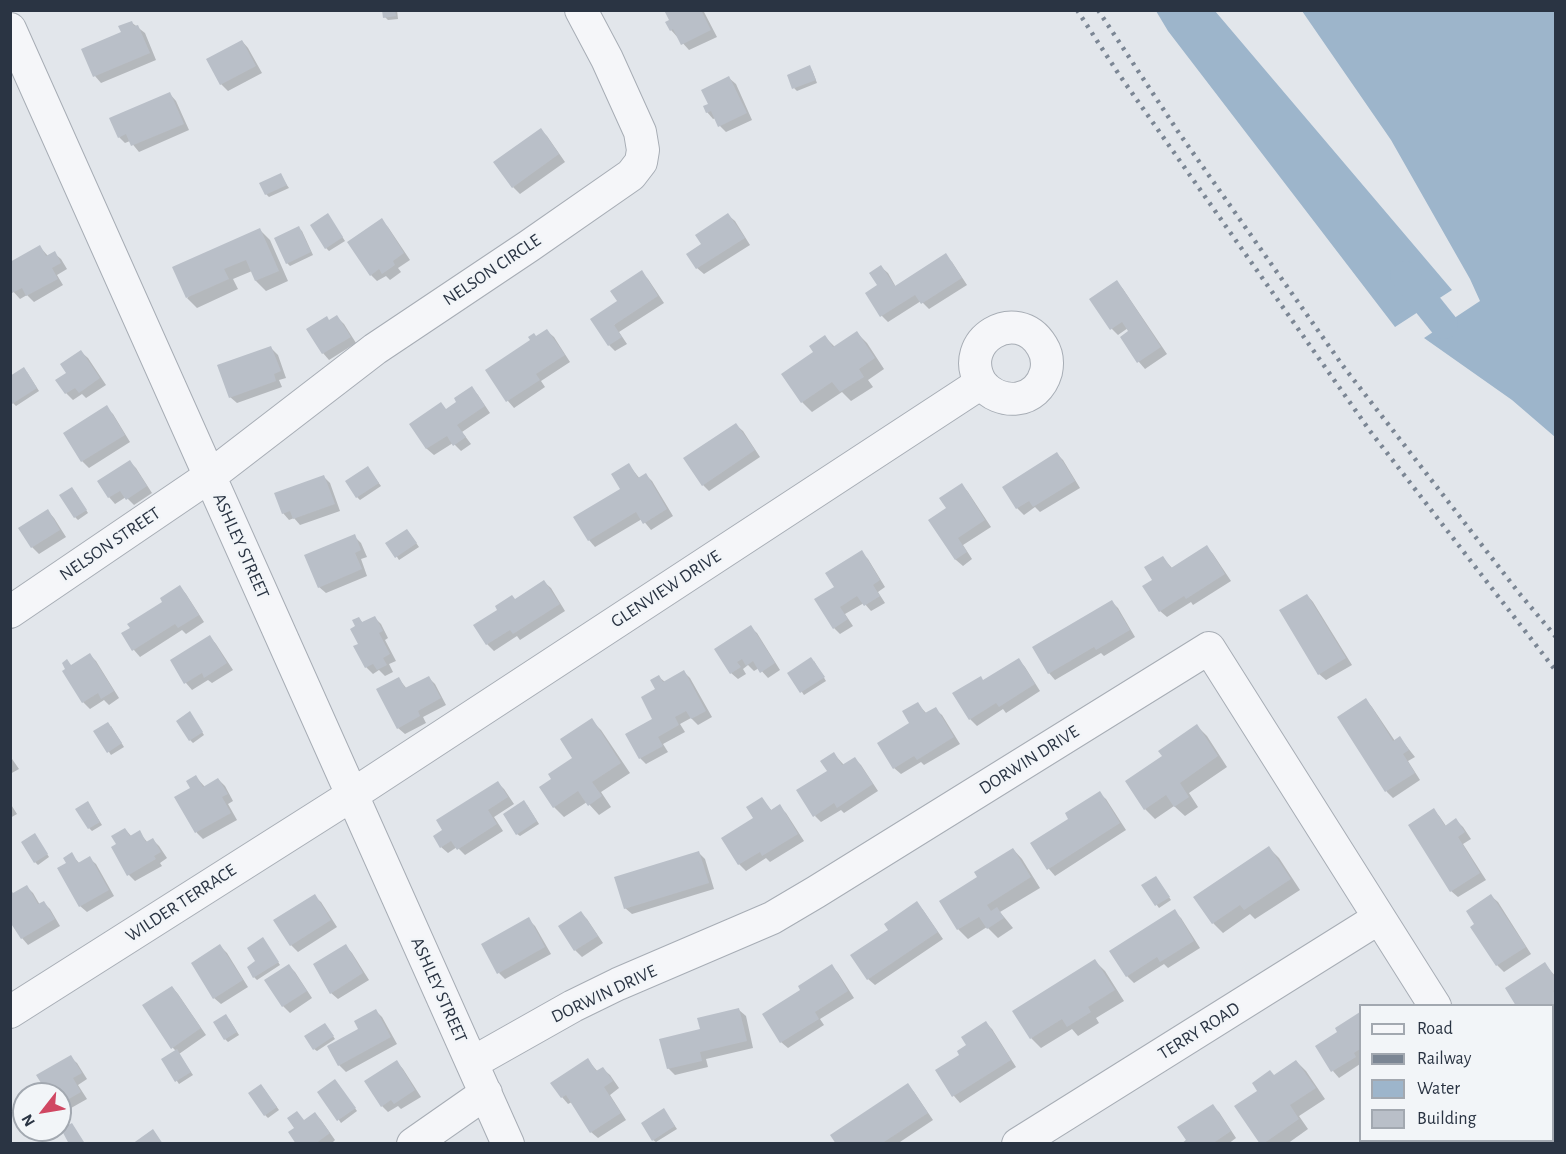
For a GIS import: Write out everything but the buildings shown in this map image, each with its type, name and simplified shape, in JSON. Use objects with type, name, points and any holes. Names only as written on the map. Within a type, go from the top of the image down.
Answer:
[{"type":"street","name":"NELSON CIRCLE","points":[[210,476],[375,349],[631,175],[641,162],[643,150],[640,132],[607,59],[581,10]]},
{"type":"street","name":"ASHLEY STREET","points":[[10,29],[508,1143]]},
{"type":"street","name":"GLENVIEW DRIVE","points":[[352,795],[981,383]]},
{"type":"street","name":"NELSON STREET","points":[[10,612],[210,476]]},
{"type":"street","name":"DORWIN DRIVE","points":[[472,1063],[573,1006],[618,984],[772,918],[1209,648],[1434,1004]]},
{"type":"street","name":"WILDER TERRACE","points":[[10,1012],[352,795]]},
{"type":"street","name":"TERRY ROAD","points":[[1018,1143],[1379,918]]},
{"type":"street","points":[[413,1143],[486,1093]]},
{"type":"water","points":[[1156,11],[1215,11],[1452,290],[1395,327],[1168,31]]},
{"type":"water","points":[[1302,11],[1555,11],[1555,437],[1512,400],[1424,338],[1480,301],[1470,279],[1391,140]]},
{"type":"waterway","points":[[1404,275],[1444,325]]},
{"type":"railway","points":[[1077,10],[1118,73],[1370,431],[1556,671]]},
{"type":"railway","points":[[1098,10],[1179,133],[1343,366],[1519,593],[1556,637]]}]
